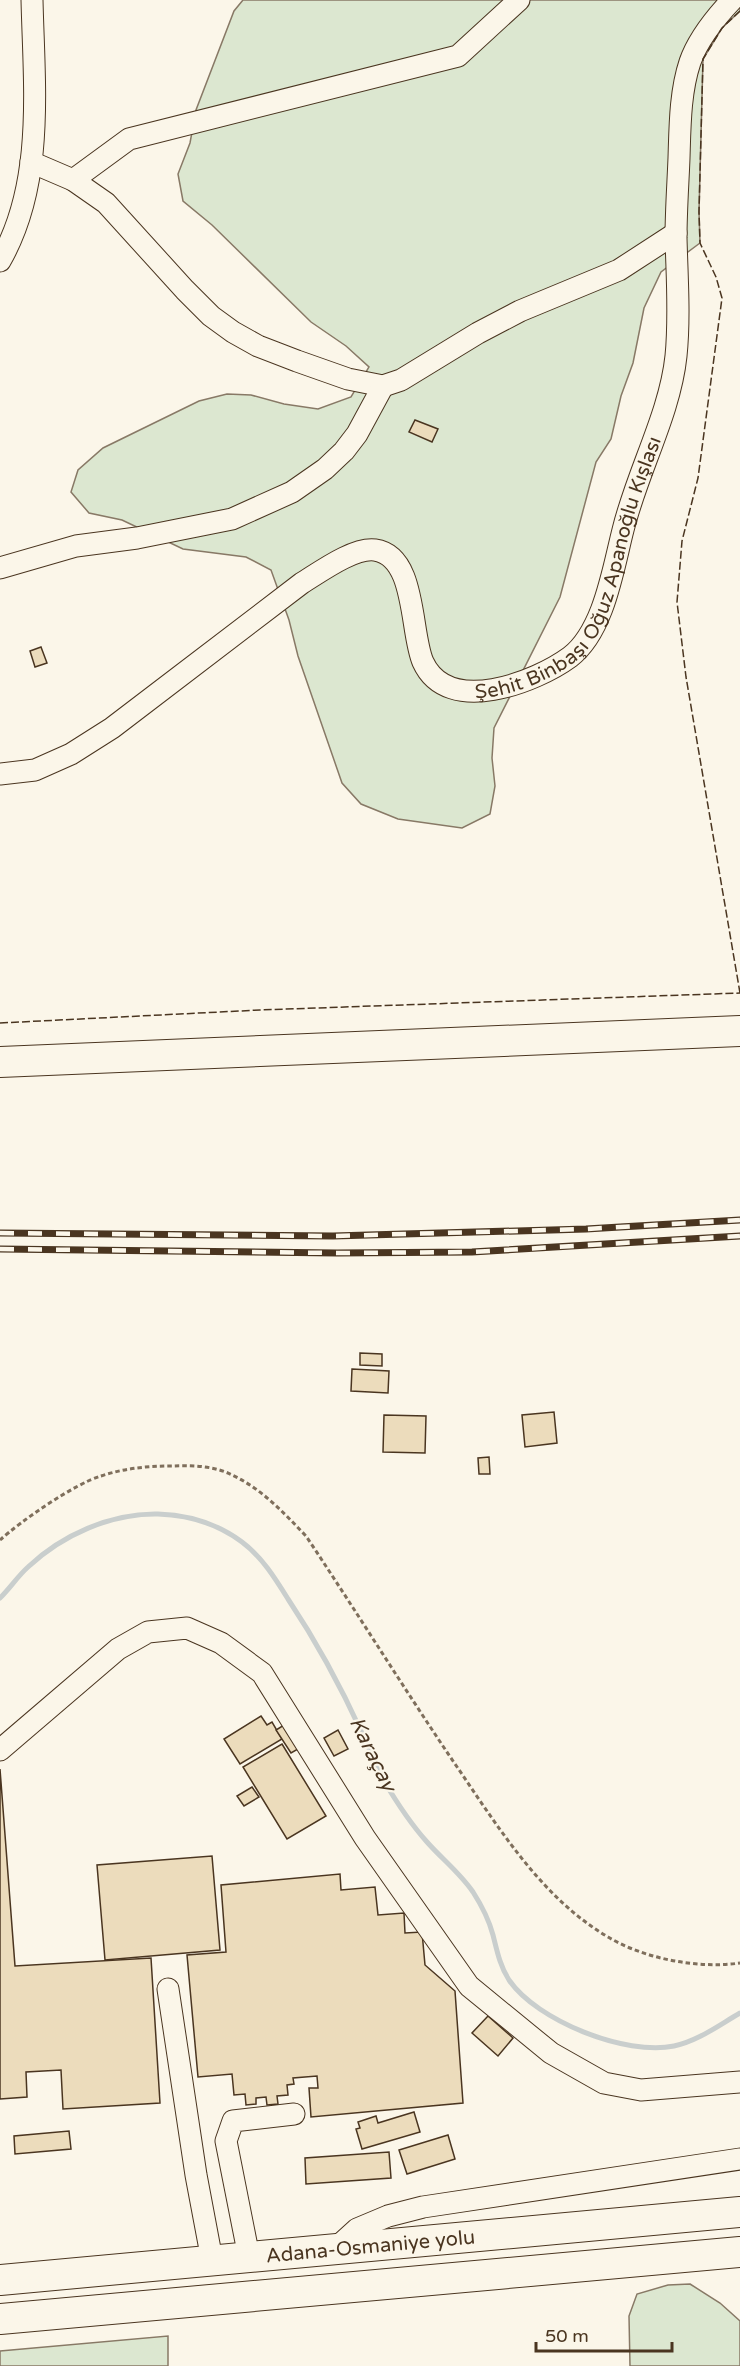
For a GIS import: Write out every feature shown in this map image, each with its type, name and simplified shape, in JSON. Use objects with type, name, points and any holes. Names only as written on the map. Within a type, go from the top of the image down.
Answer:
[{"type":"highway","points":[[0,1046],[740,1018]]},
{"type":"highway","points":[[0,1062],[740,1031]]},
{"type":"highway","name":"Adana-Osmaniye yolu","points":[[0,2280],[740,2212]]},
{"type":"highway","name":"Adana-Osmaniye yolu","points":[[0,2319],[740,2252]]},
{"type":"street","points":[[0,261],[15,227],[31,162],[34,94],[32,0]]},
{"type":"street","points":[[73,180],[129,139],[458,56],[519,0]]},
{"type":"street","name":"Şehit Binbaşı Oğuz Apanoğlu Kışlası","points":[[0,774],[35,770],[72,754],[112,728],[302,583],[359,552],[375,550],[390,557],[404,576],[423,663],[438,681],[454,688],[480,692],[510,687],[543,673],[573,655],[591,632],[603,608],[627,510],[671,387],[676,356],[678,313],[676,233],[684,86],[691,61],[703,36],[732,0]]},
{"type":"street","points":[[31,162],[73,180],[106,203],[185,291],[211,316],[234,332],[258,346],[307,365],[348,379],[383,386],[401,380],[478,333],[520,311],[619,270],[676,233]]},
{"type":"street","points":[[0,568],[76,546],[137,538],[232,519],[282,497],[325,469],[344,451],[357,434],[383,386]]},
{"type":"street","points":[[0,1750],[118,1649],[148,1632],[187,1628],[221,1643],[262,1673],[365,1838],[468,1986],[551,2053],[604,2083],[640,2090],[740,2082]]},
{"type":"street","points":[[168,1989],[196,2175],[212,2260]]},
{"type":"street","points":[[249,2257],[226,2141],[233,2121],[294,2114]]},
{"type":"street","points":[[335,2249],[357,2229],[387,2216],[423,2207],[740,2160]]},
{"type":"path","points":[[0,1540],[31,1516],[98,1476],[140,1467],[194,1465],[231,1474],[269,1497],[306,1536],[510,1846],[561,1901],[609,1938],[661,1959],[710,1966],[740,1963]]},
{"type":"green space","points":[[243,0],[740,0],[740,11],[722,28],[703,59],[700,243],[661,272],[644,308],[633,363],[621,396],[611,439],[596,462],[560,597],[494,728],[492,758],[495,786],[490,814],[462,828],[398,819],[361,804],[342,783],[271,570],[246,557],[183,549],[122,520],[89,513],[71,492],[78,470],[103,448],[199,401],[227,394],[251,395],[284,404],[318,409],[351,397],[369,367],[346,346],[311,322],[212,225],[183,201],[178,174],[190,143],[196,110],[234,11]]},
{"type":"green space","points":[[690,2284],[720,2303],[740,2321],[740,2366],[630,2366],[629,2316],[637,2294],[668,2285]]},
{"type":"green space","points":[[168,2336],[168,2366],[0,2366],[0,2351]]},
{"type":"building","points":[[415,420],[438,429],[432,442],[409,432]]},
{"type":"building","points":[[41,647],[47,663],[35,667],[30,651]]},
{"type":"building","points":[[360,1353],[382,1354],[382,1366],[360,1365]]},
{"type":"building","points":[[352,1369],[389,1371],[388,1393],[351,1391]]},
{"type":"building","points":[[554,1412],[557,1443],[525,1447],[522,1415]]},
{"type":"building","points":[[384,1415],[426,1416],[425,1453],[383,1452]]},
{"type":"building","points":[[489,1457],[490,1474],[479,1474],[478,1458]]},
{"type":"building","points":[[261,1716],[267,1725],[272,1722],[282,1739],[240,1764],[224,1739]]},
{"type":"building","points":[[284,1725],[298,1749],[291,1753],[276,1730]]},
{"type":"building","points":[[338,1730],[348,1749],[334,1756],[324,1738]]},
{"type":"building","points":[[282,1744],[326,1816],[287,1839],[243,1767]]},
{"type":"building","points":[[0,1769],[15,1966],[151,1958],[160,2103],[63,2109],[61,2070],[26,2072],[27,2097],[0,2099]]},
{"type":"building","points":[[252,1787],[259,1797],[244,1806],[237,1796]]},
{"type":"building","points":[[212,1856],[220,1950],[105,1960],[97,1865]]},
{"type":"building","points":[[340,1874],[341,1890],[375,1887],[378,1915],[404,1913],[405,1933],[422,1932],[425,1965],[455,1991],[463,2103],[311,2117],[309,2088],[318,2088],[317,2076],[293,2078],[294,2084],[287,2085],[288,2095],[277,2096],[278,2104],[267,2105],[266,2097],[256,2098],[256,2104],[246,2105],[245,2094],[234,2095],[232,2074],[198,2077],[187,1955],[226,1952],[221,1885]]},
{"type":"building","points":[[488,2016],[513,2038],[498,2056],[472,2033]]},
{"type":"building","points":[[414,2112],[420,2132],[362,2149],[356,2129],[360,2128],[358,2122],[376,2116],[378,2123]]},
{"type":"building","points":[[69,2131],[71,2149],[15,2154],[14,2136]]},
{"type":"building","points":[[448,2135],[455,2159],[407,2174],[399,2150]]},
{"type":"building","points":[[389,2152],[391,2178],[306,2184],[305,2158]]},
{"type":"waterway","name":"Karaçay","points":[[0,1598],[41,1555],[72,1536],[105,1522],[123,1517],[158,1514],[191,1519],[223,1530],[249,1548],[278,1583],[328,1664],[381,1775],[394,1797],[421,1835],[468,1885],[476,1897],[485,1913],[503,1969],[522,1995],[561,2022],[584,2032],[632,2046],[654,2048],[674,2046],[691,2040],[740,2013]]},
{"type":"railway","points":[[0,1233],[333,1236],[586,1229],[740,1220]]},
{"type":"railway","points":[[0,1249],[337,1253],[472,1252],[740,1236]]},
{"type":"fence","points":[[740,11],[722,28],[703,59],[700,243],[716,277],[722,298],[698,478],[682,541],[677,602],[686,677],[740,993]]},
{"type":"fence","points":[[0,1023],[260,1010],[740,993]]}]
